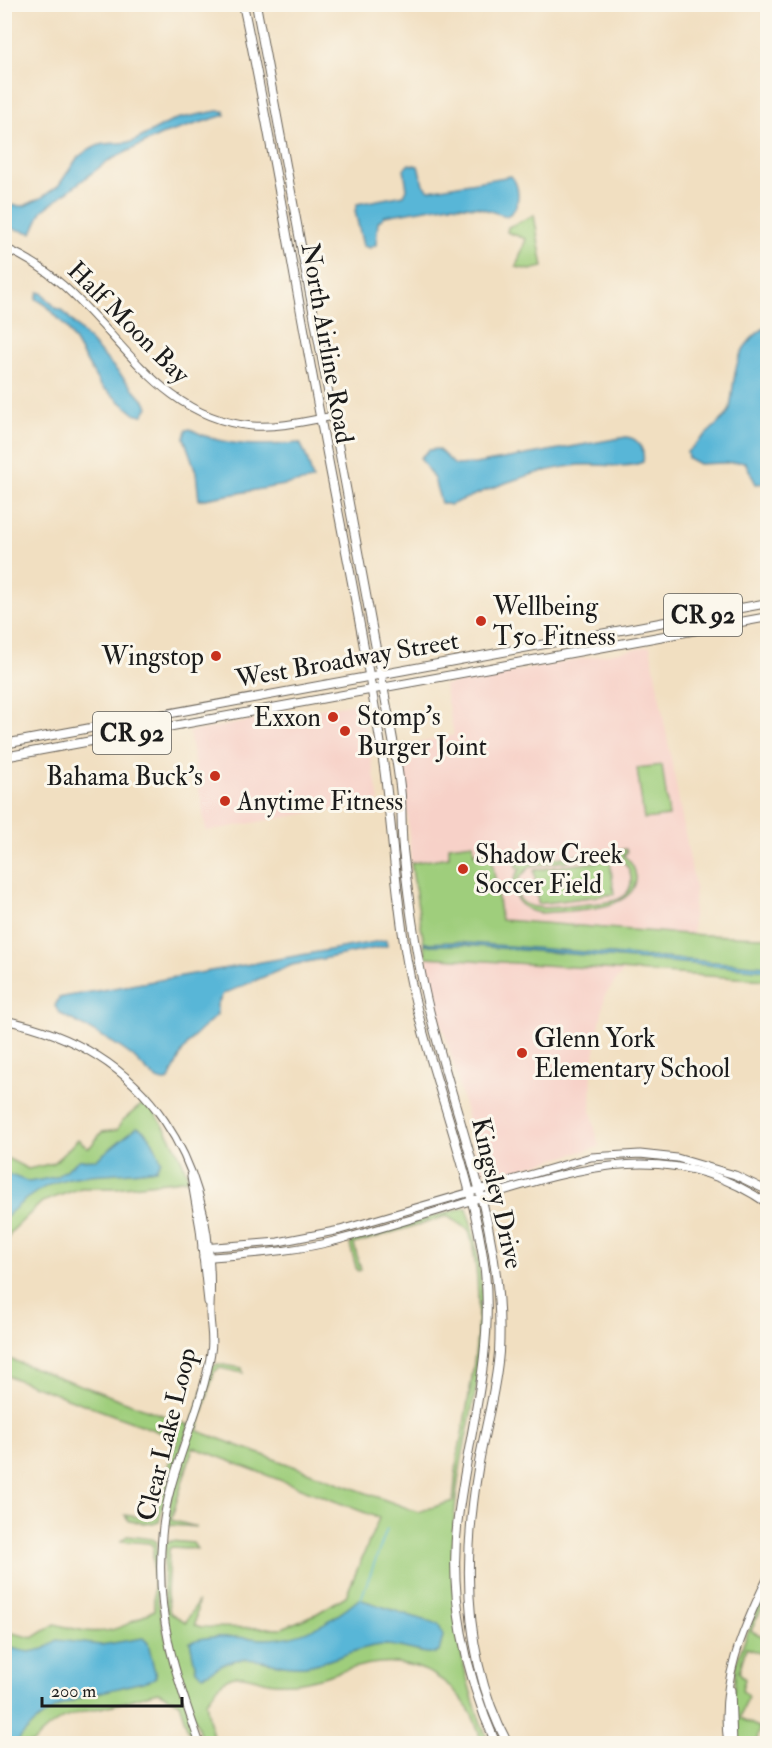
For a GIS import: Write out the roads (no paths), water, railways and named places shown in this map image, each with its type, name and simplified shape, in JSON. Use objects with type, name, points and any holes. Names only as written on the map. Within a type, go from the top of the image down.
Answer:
[{"type":"main road","name":"North Airline Road","points":[[243,4],[372,689]]},
{"type":"main road","name":"North Airline Road","points":[[256,4],[334,416],[382,687]]},
{"type":"main road","points":[[340,524],[352,521]]},
{"type":"main road","name":"West Broadway Street","points":[[4,744],[768,603]]},
{"type":"main road","name":"West Broadway Street","points":[[4,757],[768,617]]},
{"type":"main road","points":[[433,678],[463,668],[466,659]]},
{"type":"main road","name":"Kingsley Drive","points":[[382,687],[401,793],[403,855],[419,963],[436,1035],[482,1198],[495,1257],[499,1352],[469,1535],[467,1569],[473,1631],[484,1683],[508,1743]]},
{"type":"main road","name":"Kingsley Drive","points":[[372,689],[385,768],[393,856],[407,965],[424,1038],[471,1201],[485,1272],[486,1356],[456,1533],[458,1600],[465,1651],[477,1696],[496,1743]]},
{"type":"main road","points":[[393,856],[403,855]]},
{"type":"main road","points":[[407,965],[419,963]]},
{"type":"main road","points":[[424,1038],[436,1035]]},
{"type":"main road","points":[[456,1533],[469,1535]]},
{"type":"street","name":"Half Moon Bay","points":[[4,248],[54,275],[157,383],[183,404],[218,420],[252,426],[283,425],[334,416]]},
{"type":"street","name":"Clear Lake Loop","points":[[4,1020],[64,1037],[105,1060],[136,1086],[163,1117],[201,1198],[212,1350],[202,1395],[172,1475],[162,1528],[160,1579],[166,1642],[200,1743]]},
{"type":"street","points":[[206,1248],[278,1242],[322,1234],[591,1157],[640,1154],[696,1162],[744,1179],[768,1191]]},
{"type":"street","points":[[206,1257],[309,1246],[576,1170],[615,1164],[642,1164],[702,1174],[755,1195],[768,1204]]},
{"type":"street","points":[[728,1743],[726,1703],[742,1631],[768,1577]]},
{"type":"street","points":[[730,1681],[733,1743]]},
{"type":"water","points":[[224,111],[225,115],[161,135],[108,161],[42,211],[32,233],[5,227],[5,205],[24,206],[41,198],[59,185],[78,157],[91,148],[103,144],[132,142],[176,119]]},
{"type":"water","points":[[409,164],[418,166],[423,184],[429,190],[511,176],[517,186],[517,204],[515,209],[506,216],[477,207],[450,205],[385,216],[378,222],[376,245],[370,248],[363,246],[355,211],[357,204],[404,195],[407,189],[404,169]]},
{"type":"water","points":[[38,292],[42,293],[56,308],[62,310],[146,403],[148,407],[143,415],[136,415],[100,385],[67,328],[46,305],[36,299]]},
{"type":"water","points":[[767,326],[767,483],[756,484],[745,462],[699,464],[688,458],[687,452],[726,416],[730,409],[735,372],[741,352],[747,343]]},
{"type":"water","points":[[190,429],[230,443],[272,445],[300,443],[313,480],[199,500],[196,472],[184,438],[186,430]]},
{"type":"water","points":[[626,437],[638,442],[643,453],[643,462],[628,466],[562,467],[513,480],[450,505],[441,503],[434,479],[420,458],[429,450],[438,449],[455,465],[475,464]]},
{"type":"water","points":[[386,940],[387,946],[292,965],[223,994],[217,1005],[217,1015],[194,1036],[182,1052],[169,1080],[164,1081],[154,1077],[132,1056],[114,1044],[59,1013],[55,1006],[59,998],[68,996]]},
{"type":"water","points":[[455,942],[767,966],[767,970],[462,945],[424,945],[424,943]]},
{"type":"water","points":[[137,1127],[149,1136],[157,1151],[161,1161],[156,1169],[75,1177],[59,1181],[24,1201],[5,1218],[5,1173],[29,1182],[56,1177],[79,1160],[97,1159]]},
{"type":"water","points":[[359,1599],[439,1625],[443,1636],[439,1652],[428,1653],[385,1645],[364,1648],[325,1662],[305,1666],[287,1666],[245,1659],[227,1663],[203,1675],[196,1670],[190,1642],[217,1637],[277,1639],[303,1633],[327,1622]]},
{"type":"water","points":[[143,1638],[148,1643],[156,1677],[69,1702],[41,1717],[16,1743],[5,1743],[5,1647],[29,1652],[44,1649],[57,1640],[101,1645]]},
{"type":"waterway","points":[[361,1599],[387,1529]]},
{"type":"place","name":"Wellbeing T50 Fitness","points":[[481,621]]},
{"type":"place","name":"Wingstop","points":[[216,656]]},
{"type":"place","name":"Exxon","points":[[333,717]]},
{"type":"place","name":"Stomp's Burger Joint","points":[[345,731]]},
{"type":"place","name":"Bahama Buck's","points":[[215,776]]},
{"type":"place","name":"Anytime Fitness","points":[[225,801]]},
{"type":"place","name":"Shadow Creek Soccer Field","points":[[463,869]]},
{"type":"place","name":"Glenn York Elementary School","points":[[522,1053]]}]
